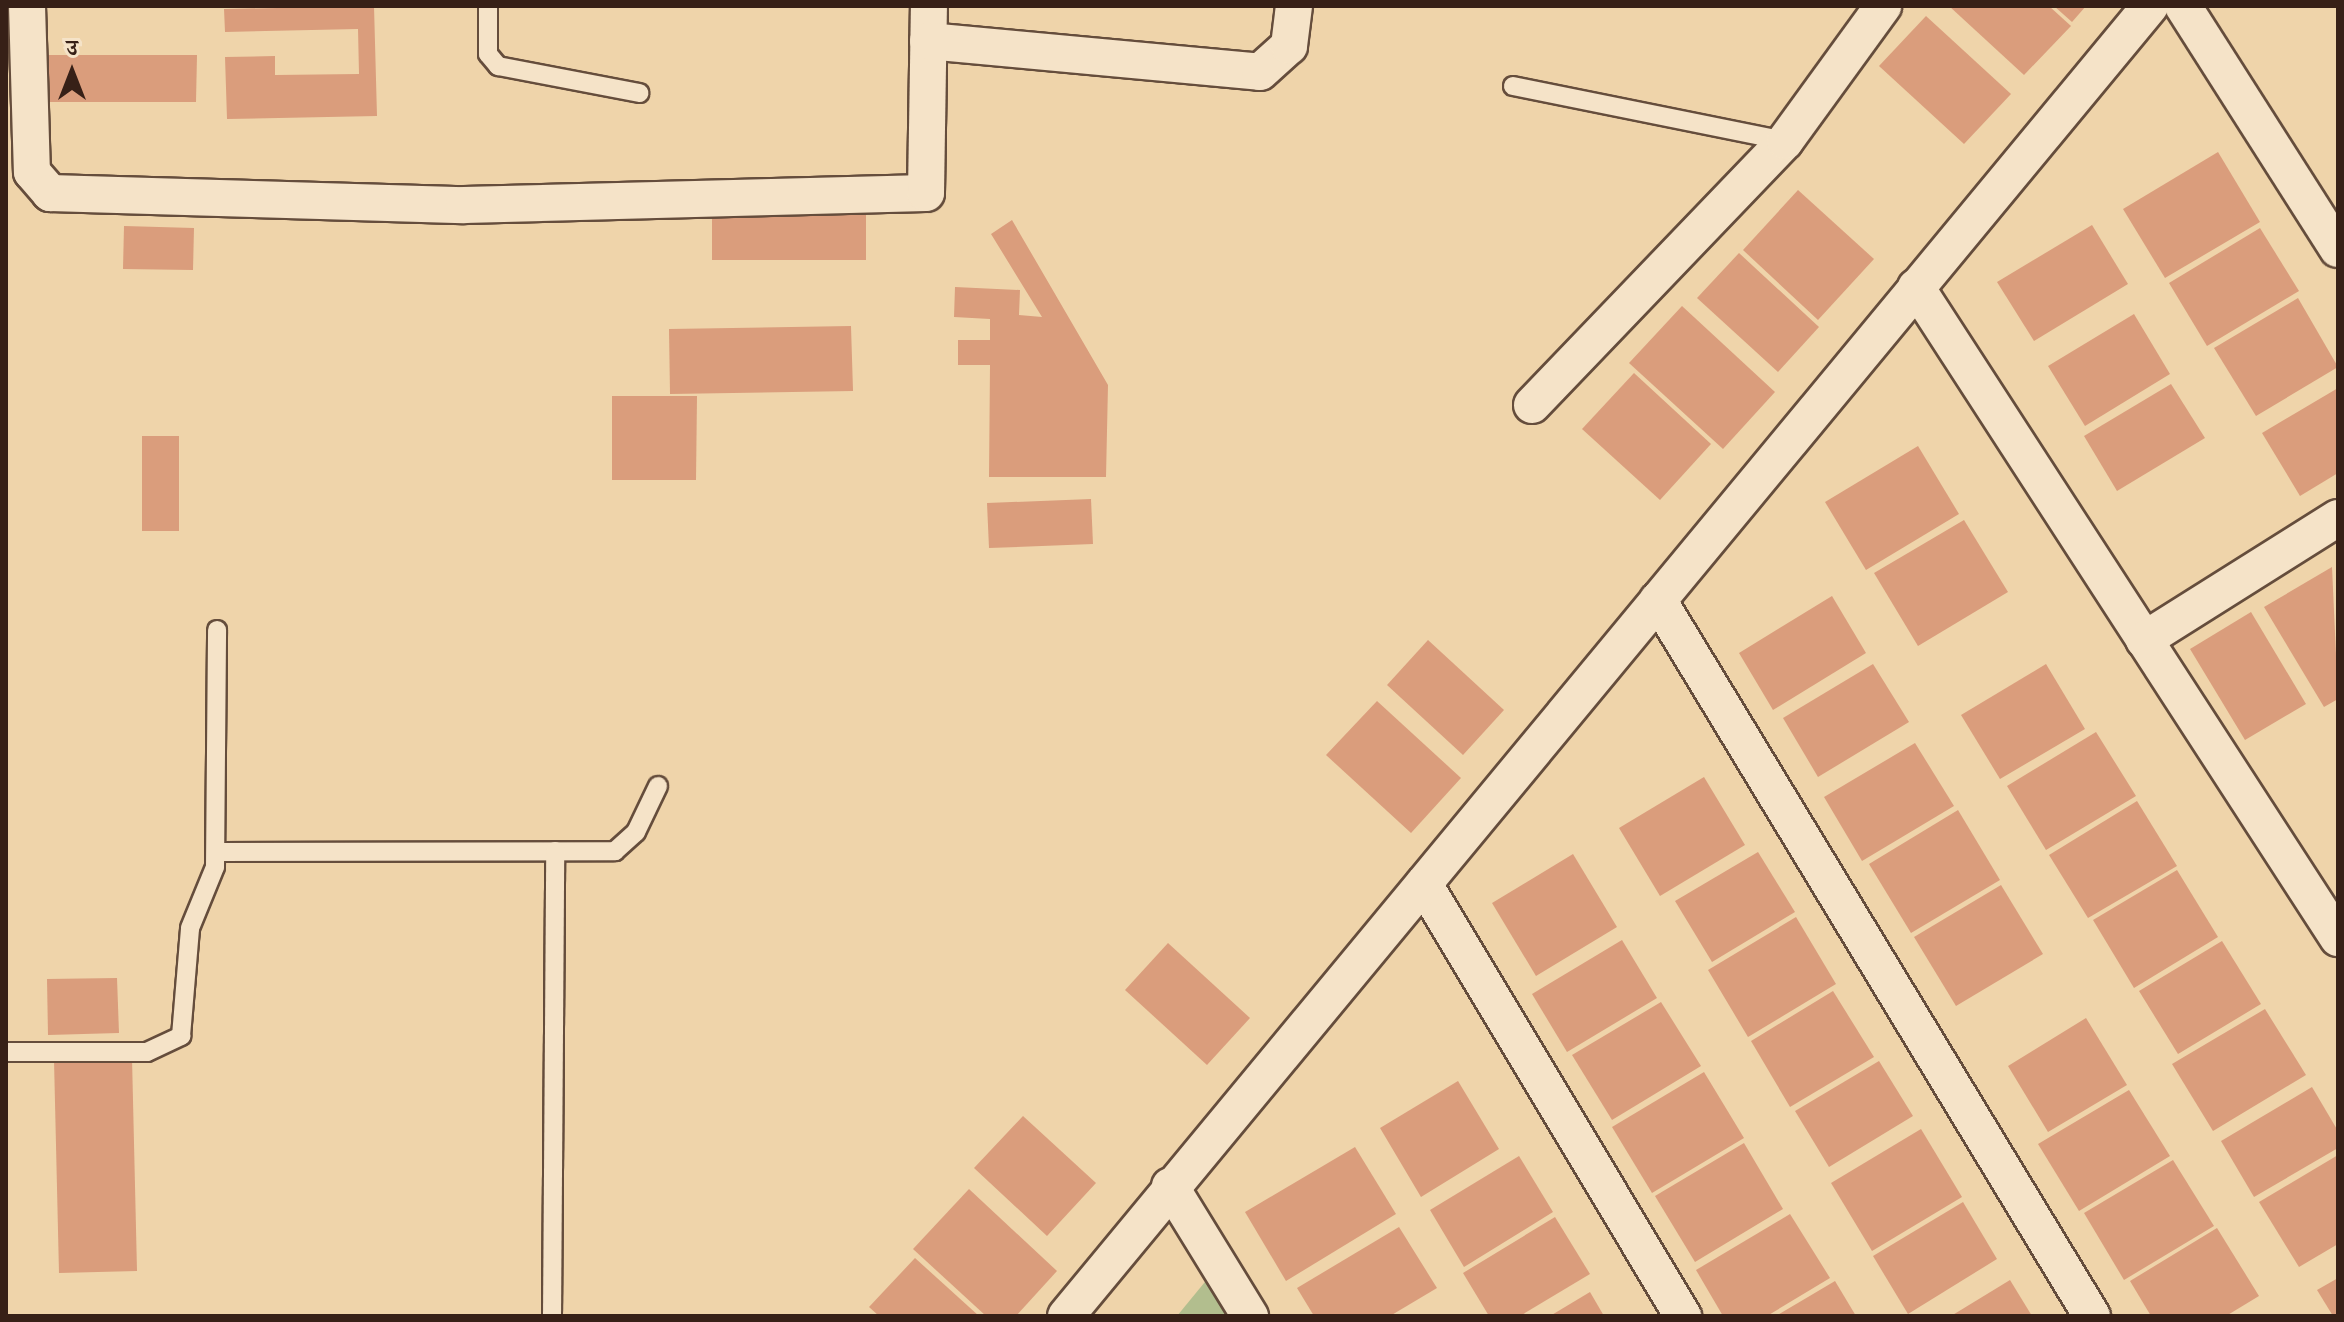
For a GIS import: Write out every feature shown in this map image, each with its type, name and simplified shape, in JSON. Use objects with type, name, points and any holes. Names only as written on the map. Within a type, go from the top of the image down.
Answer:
[{"type":"street","points":[[27,6],[16,51],[32,172],[50,193],[464,205],[926,193],[929,23],[1260,72],[1289,46],[1294,6]]},
{"type":"street","points":[[1532,405],[1785,141],[1883,6]]},
{"type":"street","points":[[1066,1316],[1170,1186],[1424,884],[2150,6]]},
{"type":"street","points":[[2183,6],[2338,249]]},
{"type":"street","points":[[1916,287],[2338,938]]},
{"type":"street","points":[[2144,640],[2338,518]]},
{"type":"street","points":[[1658,600],[2092,1316]]},
{"type":"street","points":[[1424,884],[1683,1316]]},
{"type":"street","points":[[1170,1186],[1250,1316]]},
{"type":"lane","points":[[488,6],[488,54],[498,66],[639,93]]},
{"type":"lane","points":[[1513,86],[1785,141]]},
{"type":"lane","points":[[6,1052],[147,1052],[181,1036],[190,928],[211,887],[216,852],[217,630]]},
{"type":"lane","points":[[216,852],[555,851],[627,845],[658,786]]},
{"type":"lane","points":[[552,1316],[555,851]]},
{"type":"green space","points":[[1209,1277],[1231,1316],[1177,1316]]},
{"type":"building","points":[[374,6],[377,116],[227,119],[225,57],[275,56],[275,75],[359,74],[358,29],[225,32],[224,9]]},
{"type":"building","points":[[1949,6],[2049,6],[2071,26],[2024,75]]},
{"type":"building","points":[[2054,6],[2086,6],[2072,22]]},
{"type":"building","points":[[1926,16],[2011,94],[1964,144],[1879,66]]},
{"type":"building","points":[[39,55],[197,55],[196,102],[39,102]]},
{"type":"building","points":[[2218,152],[2260,222],[2165,278],[2123,209]]},
{"type":"building","points":[[1798,190],[1874,259],[1818,320],[1743,250]]},
{"type":"building","points":[[712,209],[866,209],[866,260],[712,260]]},
{"type":"building","points":[[1012,220],[1108,385],[1106,477],[989,477],[990,365],[958,365],[958,340],[990,340],[990,319],[954,317],[955,287],[1020,290],[1019,315],[1042,317],[991,234]]},
{"type":"building","points":[[2092,225],[2128,284],[2034,341],[1997,282]]},
{"type":"building","points":[[124,226],[194,228],[193,270],[123,269]]},
{"type":"building","points":[[2260,228],[2299,291],[2207,346],[2169,283]]},
{"type":"building","points":[[1739,253],[1819,327],[1778,372],[1697,298]]},
{"type":"building","points":[[2298,298],[2338,367],[2256,416],[2214,348]]},
{"type":"building","points":[[1682,306],[1775,392],[1723,449],[1629,363]]},
{"type":"building","points":[[2134,314],[2170,374],[2085,426],[2048,366]]},
{"type":"building","points":[[851,326],[853,391],[670,394],[669,329]]},
{"type":"building","points":[[1634,373],[1711,444],[1660,500],[1582,429]]},
{"type":"building","points":[[2171,384],[2205,438],[2117,491],[2084,436]]},
{"type":"building","points":[[2338,388],[2338,473],[2300,496],[2262,433]]},
{"type":"building","points":[[612,396],[697,396],[696,480],[612,480]]},
{"type":"building","points":[[142,436],[179,436],[179,531],[142,531]]},
{"type":"building","points":[[1918,446],[1959,514],[1866,570],[1825,502]]},
{"type":"building","points":[[1091,499],[1093,544],[989,548],[987,503]]},
{"type":"building","points":[[1964,520],[2008,592],[1918,646],[1874,573]]},
{"type":"building","points":[[2332,567],[2338,699],[2324,707],[2264,607]]},
{"type":"building","points":[[1832,596],[1866,653],[1773,710],[1739,653]]},
{"type":"building","points":[[2251,612],[2306,704],[2245,740],[2190,649]]},
{"type":"building","points":[[1428,640],[1504,710],[1463,755],[1387,685]]},
{"type":"building","points":[[1873,664],[1909,722],[1818,777],[1783,718]]},
{"type":"building","points":[[2046,664],[2085,729],[2000,779],[1961,715]]},
{"type":"building","points":[[1377,701],[1461,778],[1411,833],[1326,755]]},
{"type":"building","points":[[2096,732],[2136,796],[2046,850],[2007,786]]},
{"type":"building","points":[[1915,743],[1954,806],[1862,861],[1824,797]]},
{"type":"building","points":[[1704,777],[1745,845],[1660,896],[1619,828]]},
{"type":"building","points":[[2137,801],[2177,866],[2088,918],[2049,855]]},
{"type":"building","points":[[1958,810],[2000,880],[1911,933],[1869,864]]},
{"type":"building","points":[[1758,852],[1795,912],[1712,962],[1675,901]]},
{"type":"building","points":[[1573,854],[1617,927],[1536,976],[1492,903]]},
{"type":"building","points":[[2177,870],[2218,937],[2134,988],[2093,920]]},
{"type":"building","points":[[2001,885],[2043,954],[1956,1006],[1914,937]]},
{"type":"building","points":[[1796,917],[1836,984],[1748,1037],[1708,970]]},
{"type":"building","points":[[1622,940],[1657,998],[1567,1052],[1532,994]]},
{"type":"building","points":[[2222,941],[2261,1004],[2178,1054],[2139,991]]},
{"type":"building","points":[[1168,943],[1250,1018],[1207,1065],[1125,990]]},
{"type":"building","points":[[117,978],[119,1033],[48,1035],[47,979]]},
{"type":"building","points":[[1833,991],[1874,1057],[1790,1107],[1751,1041]]},
{"type":"building","points":[[1661,1002],[1701,1066],[1612,1120],[1572,1055]]},
{"type":"building","points":[[2265,1009],[2306,1075],[2213,1131],[2172,1064]]},
{"type":"building","points":[[2086,1018],[2127,1085],[2048,1132],[2008,1066]]},
{"type":"building","points":[[132,1058],[137,1271],[59,1273],[54,1060]]},
{"type":"building","points":[[1879,1061],[1913,1116],[1829,1167],[1795,1111]]},
{"type":"building","points":[[1704,1072],[1744,1138],[1652,1193],[1612,1127]]},
{"type":"building","points":[[1458,1081],[1499,1149],[1421,1197],[1380,1128]]},
{"type":"building","points":[[2312,1087],[2338,1131],[2338,1148],[2254,1197],[2221,1141]]},
{"type":"building","points":[[2129,1090],[2170,1156],[2079,1211],[2038,1144]]},
{"type":"building","points":[[1023,1116],[1096,1183],[1047,1236],[974,1168]]},
{"type":"building","points":[[1921,1129],[1962,1197],[1872,1251],[1831,1183]]},
{"type":"building","points":[[1744,1143],[1783,1209],[1695,1262],[1655,1196]]},
{"type":"building","points":[[1355,1147],[1396,1214],[1286,1281],[1245,1212]]},
{"type":"building","points":[[2338,1155],[2338,1244],[2299,1267],[2259,1202]]},
{"type":"building","points":[[1519,1156],[1553,1212],[1464,1267],[1430,1210]]},
{"type":"building","points":[[2173,1160],[2214,1226],[2124,1280],[2084,1213]]},
{"type":"building","points":[[969,1189],[1057,1271],[1016,1316],[986,1316],[913,1249]]},
{"type":"building","points":[[1963,1202],[1997,1259],[1908,1314],[1873,1256]]},
{"type":"building","points":[[1790,1214],[1830,1278],[1767,1316],[1723,1316],[1696,1270]]},
{"type":"building","points":[[1555,1217],[1590,1274],[1520,1316],[1489,1316],[1463,1273]]},
{"type":"building","points":[[1399,1227],[1437,1288],[1390,1316],[1314,1316],[1297,1288]]},
{"type":"building","points":[[2217,1228],[2259,1296],[2226,1316],[2151,1316],[2130,1281]]},
{"type":"building","points":[[915,1258],[979,1316],[879,1316],[869,1307]]},
{"type":"building","points":[[2338,1278],[2338,1316],[2333,1316],[2317,1290]]},
{"type":"building","points":[[2010,1280],[2032,1316],[1951,1316]]},
{"type":"building","points":[[1835,1281],[1856,1316],[1776,1316]]},
{"type":"building","points":[[1590,1292],[1604,1316],[1550,1316]]}]
